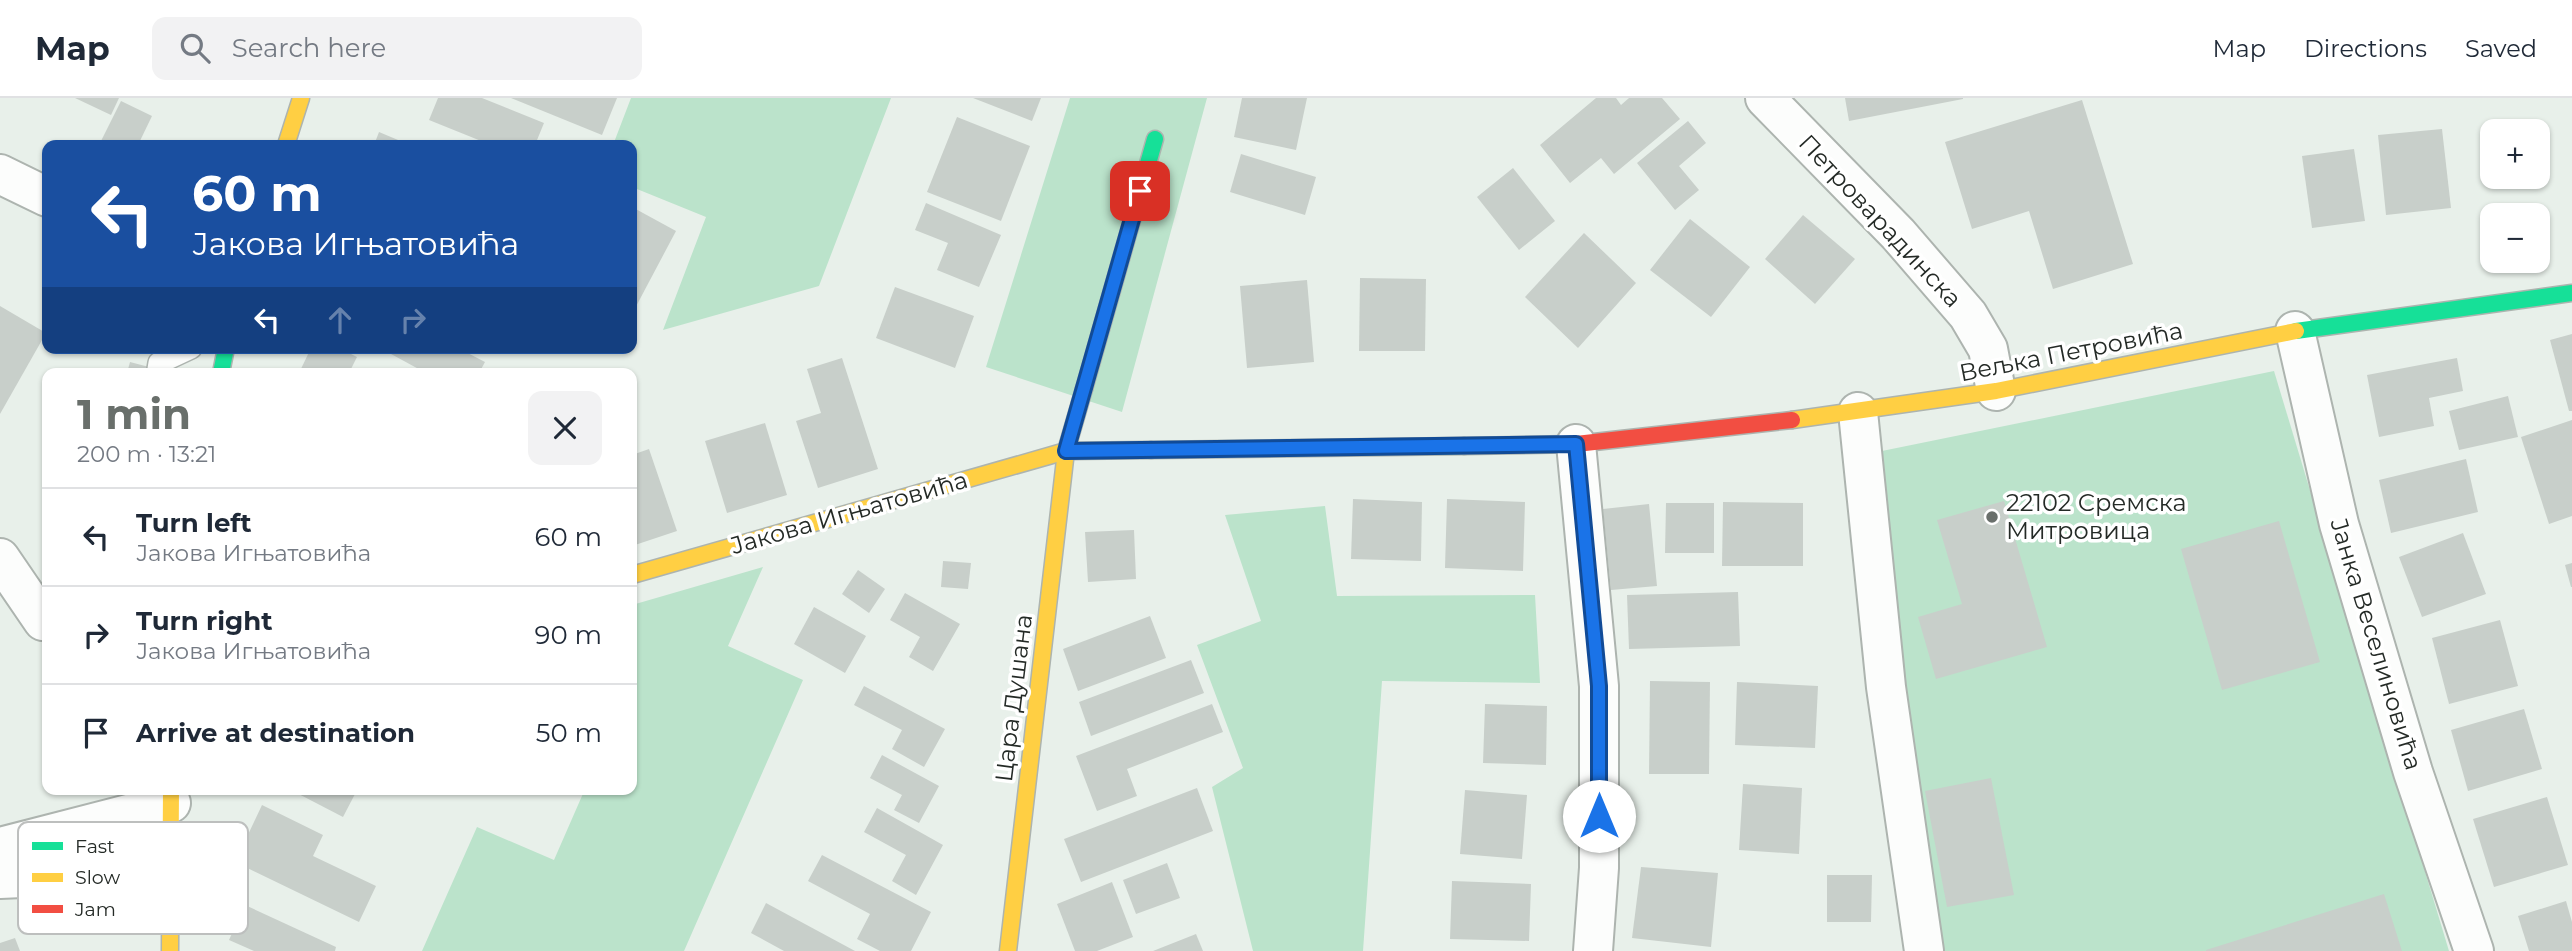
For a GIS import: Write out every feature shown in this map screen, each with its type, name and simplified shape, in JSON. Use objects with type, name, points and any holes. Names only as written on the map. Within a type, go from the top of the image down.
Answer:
[{"type":"street","points":[[288,140],[301,98]]},
{"type":"street","name":"Петроварадинска","points":[[1765,98],[1898,234],[1968,315],[1988,349],[1996,391]]},
{"type":"street","points":[[1066,451],[1155,139]]},
{"type":"street","points":[[0,174],[42,195]]},
{"type":"street","name":"Вељка Петровића","points":[[1576,444],[1858,412],[1996,391],[2295,331],[2572,293]]},
{"type":"street","name":"Јанка Веселиновића","points":[[2295,331],[2339,524],[2413,772],[2474,951]]},
{"type":"street","points":[[1858,412],[1886,687],[1924,951]]},
{"type":"street","points":[[1576,444],[1599,686],[1599,868],[1593,951]]},
{"type":"street","name":"Јакова Игњатовића","points":[[637,574],[1066,451],[1576,444]]},
{"type":"street","name":"Цара Душана","points":[[1008,951],[1066,451]]},
{"type":"street","points":[[0,558],[42,620]]},
{"type":"street","points":[[84,822],[171,796],[171,822]]},
{"type":"street","points":[[0,847],[18,842]]},
{"type":"street","points":[[0,879],[18,878]]},
{"type":"lane","points":[[158,368],[159,363],[178,354]]},
{"type":"green space","points":[[631,98],[891,98],[819,286],[663,330],[706,217],[637,189],[637,140],[615,140]]},
{"type":"green space","points":[[1070,98],[1207,98],[1122,412],[986,367]]},
{"type":"green space","points":[[2274,371],[2449,951],[1943,951],[1929,894],[1877,452]]},
{"type":"green space","points":[[1325,506],[1337,596],[1535,595],[1540,683],[1382,681],[1363,951],[1253,951],[1212,787],[1243,768],[1197,645],[1261,621],[1225,515]]},
{"type":"green space","points":[[763,567],[728,646],[803,680],[684,951],[422,951],[477,827],[554,860],[582,795],[637,795],[637,604]]},
{"type":"building","points":[[75,98],[119,98],[111,115]]},
{"type":"building","points":[[438,98],[482,98],[544,123],[537,140],[479,140],[429,120]]},
{"type":"building","points":[[511,98],[617,98],[602,135]]},
{"type":"building","points":[[973,98],[1041,98],[1032,121]]},
{"type":"building","points":[[1242,98],[1307,98],[1296,150],[1234,137]]},
{"type":"building","points":[[1596,98],[1616,98],[1621,105],[1629,98],[1662,98],[1680,119],[1614,174],[1601,158],[1570,183],[1540,145]]},
{"type":"building","points":[[1845,98],[1963,98],[1963,99],[1849,121]]},
{"type":"building","points":[[2082,100],[2133,264],[2053,289],[2029,211],[1972,229],[1945,142]]},
{"type":"building","points":[[121,101],[152,116],[140,140],[102,140]]},
{"type":"building","points":[[957,117],[1030,146],[1001,221],[927,192]]},
{"type":"building","points":[[1688,121],[1706,143],[1679,166],[1699,190],[1675,210],[1637,163]]},
{"type":"building","points":[[2442,129],[2451,208],[2386,215],[2378,135]]},
{"type":"building","points":[[379,132],[398,140],[376,140]]},
{"type":"building","points":[[2354,149],[2365,221],[2312,228],[2302,156]]},
{"type":"building","points":[[1241,154],[1316,177],[1305,215],[1230,192]]},
{"type":"building","points":[[1513,168],[1555,221],[1519,250],[1477,197]]},
{"type":"building","points":[[926,203],[1001,235],[979,287],[937,270],[948,243],[915,230]]},
{"type":"building","points":[[637,210],[676,231],[637,305]]},
{"type":"building","points":[[1803,215],[1855,259],[1815,304],[1765,259]]},
{"type":"building","points":[[1690,219],[1750,267],[1711,317],[1650,270]]},
{"type":"building","points":[[1584,233],[1636,283],[1578,348],[1525,297]]},
{"type":"building","points":[[1360,278],[1426,279],[1425,351],[1359,351]]},
{"type":"building","points":[[1307,280],[1314,362],[1247,368],[1240,286]]},
{"type":"building","points":[[895,287],[974,316],[955,368],[876,338]]},
{"type":"building","points":[[0,306],[42,331],[42,340],[0,414]]},
{"type":"building","points":[[2572,334],[2572,411],[2569,411],[2550,340]]},
{"type":"building","points":[[308,354],[351,354],[357,357],[352,368],[301,368]]},
{"type":"building","points":[[391,354],[470,354],[485,362],[482,368],[417,368]]},
{"type":"building","points":[[842,358],[878,469],[818,488],[796,421],[821,413],[807,369]]},
{"type":"building","points":[[2457,358],[2463,391],[2429,398],[2434,426],[2379,437],[2367,375]]},
{"type":"building","points":[[130,362],[153,368],[128,368]]},
{"type":"building","points":[[2508,396],[2518,437],[2459,450],[2449,411]]},
{"type":"building","points":[[2572,420],[2572,516],[2549,524],[2521,437]]},
{"type":"building","points":[[765,423],[787,495],[727,513],[705,441]]},
{"type":"building","points":[[649,449],[677,531],[637,544],[637,453]]},
{"type":"building","points":[[2466,459],[2478,512],[2391,533],[2379,480]]},
{"type":"building","points":[[1353,499],[1422,502],[1421,561],[1351,559]]},
{"type":"building","points":[[1447,499],[1525,502],[1523,571],[1445,568]]},
{"type":"building","points":[[2004,501],[2047,647],[1936,679],[1918,617],[1962,604],[1937,520]]},
{"type":"building","points":[[1723,502],[1803,503],[1803,566],[1722,566]]},
{"type":"building","points":[[1666,503],[1714,503],[1714,553],[1665,553]]},
{"type":"building","points":[[1649,504],[1657,586],[1611,590],[1603,509]]},
{"type":"building","points":[[2279,521],[2320,662],[2222,690],[2181,549]]},
{"type":"building","points":[[1134,530],[1136,579],[1088,582],[1085,532]]},
{"type":"building","points":[[2463,533],[2486,594],[2422,617],[2399,557]]},
{"type":"building","points":[[943,561],[971,563],[968,589],[941,587]]},
{"type":"building","points":[[2572,563],[2572,587],[2571,587],[2565,565]]},
{"type":"building","points":[[858,570],[885,589],[869,613],[842,594]]},
{"type":"building","points":[[1738,592],[1740,646],[1629,649],[1627,595]]},
{"type":"building","points":[[905,593],[960,624],[933,671],[909,657],[920,637],[890,620]]},
{"type":"building","points":[[814,607],[866,636],[845,673],[794,644]]},
{"type":"building","points":[[1150,616],[1166,658],[1078,691],[1063,649]]},
{"type":"building","points":[[2500,620],[2518,686],[2449,704],[2432,638]]},
{"type":"building","points":[[1191,660],[1204,693],[1091,736],[1079,702]]},
{"type":"building","points":[[1650,681],[1710,682],[1709,774],[1649,774]]},
{"type":"building","points":[[1737,682],[1818,686],[1815,748],[1735,745]]},
{"type":"building","points":[[864,686],[945,729],[924,767],[892,749],[902,730],[854,705]]},
{"type":"building","points":[[1212,704],[1223,732],[1127,769],[1137,796],[1097,811],[1076,756]]},
{"type":"building","points":[[1485,704],[1547,706],[1546,765],[1483,763]]},
{"type":"building","points":[[2524,709],[2542,769],[2468,791],[2451,730]]},
{"type":"building","points":[[882,755],[939,786],[919,823],[894,810],[902,795],[870,778]]},
{"type":"building","points":[[1991,778],[2014,895],[1947,907],[1925,791]]},
{"type":"building","points":[[1743,784],[1802,788],[1799,854],[1739,850]]},
{"type":"building","points":[[1197,788],[1213,831],[1081,882],[1064,839]]},
{"type":"building","points":[[1465,790],[1527,795],[1522,859],[1460,854]]},
{"type":"building","points":[[301,795],[354,795],[343,817]]},
{"type":"building","points":[[2547,797],[2568,865],[2494,887],[2473,819]]},
{"type":"building","points":[[262,805],[323,835],[313,856],[376,886],[359,922],[248,868],[248,835]]},
{"type":"building","points":[[877,808],[943,845],[916,895],[892,881],[906,855],[864,832]]},
{"type":"building","points":[[822,855],[931,912],[911,951],[880,951],[857,939],[870,914],[808,881]]},
{"type":"building","points":[[1167,863],[1180,898],[1136,914],[1123,880]]},
{"type":"building","points":[[1641,867],[1718,873],[1711,947],[1632,938]]},
{"type":"building","points":[[1827,875],[1872,875],[1871,922],[1827,922]]},
{"type":"building","points":[[1452,881],[1531,884],[1529,941],[1450,939]]},
{"type":"building","points":[[1112,882],[1133,937],[1097,951],[1075,951],[1057,904]]},
{"type":"building","points":[[2384,894],[2402,951],[2206,951],[2206,950]]},
{"type":"building","points":[[2566,901],[2572,922],[2572,951],[2529,951],[2518,916]]},
{"type":"building","points":[[766,903],[855,951],[784,951],[751,933]]},
{"type":"building","points":[[248,906],[336,947],[335,951],[254,951],[229,940],[232,934],[248,934]]},
{"type":"building","points":[[1196,934],[1203,951],[1153,951]]},
{"type":"building","points":[[15,938],[20,951],[0,951],[0,943]]},
{"type":"traffic: fast","points":[[1084,389],[1155,139]]},
{"type":"traffic: fast","points":[[2296,331],[2572,293]]},
{"type":"traffic: fast","points":[[222,368],[225,354]]},
{"type":"traffic: fast","points":[[1151,450],[1464,446]]},
{"type":"traffic: slow","points":[[288,140],[301,98]]},
{"type":"traffic: slow","points":[[1792,420],[1996,391],[2296,331]]},
{"type":"traffic: slow","points":[[1008,951],[1066,451],[1084,389]]},
{"type":"traffic: slow","points":[[637,574],[1066,451],[1151,450]]},
{"type":"traffic: slow","points":[[171,795],[171,822]]},
{"type":"traffic: slow","points":[[170,934],[170,951]]},
{"type":"traffic: jam","points":[[1464,446],[1576,444],[1792,420]]},
{"type":"place","name":"22102 Сремска Митровица","points":[[1992,517]]},
{"type":"route","points":[[1140,191],[1066,451],[1576,444],[1599,686],[1599,816]]}]
